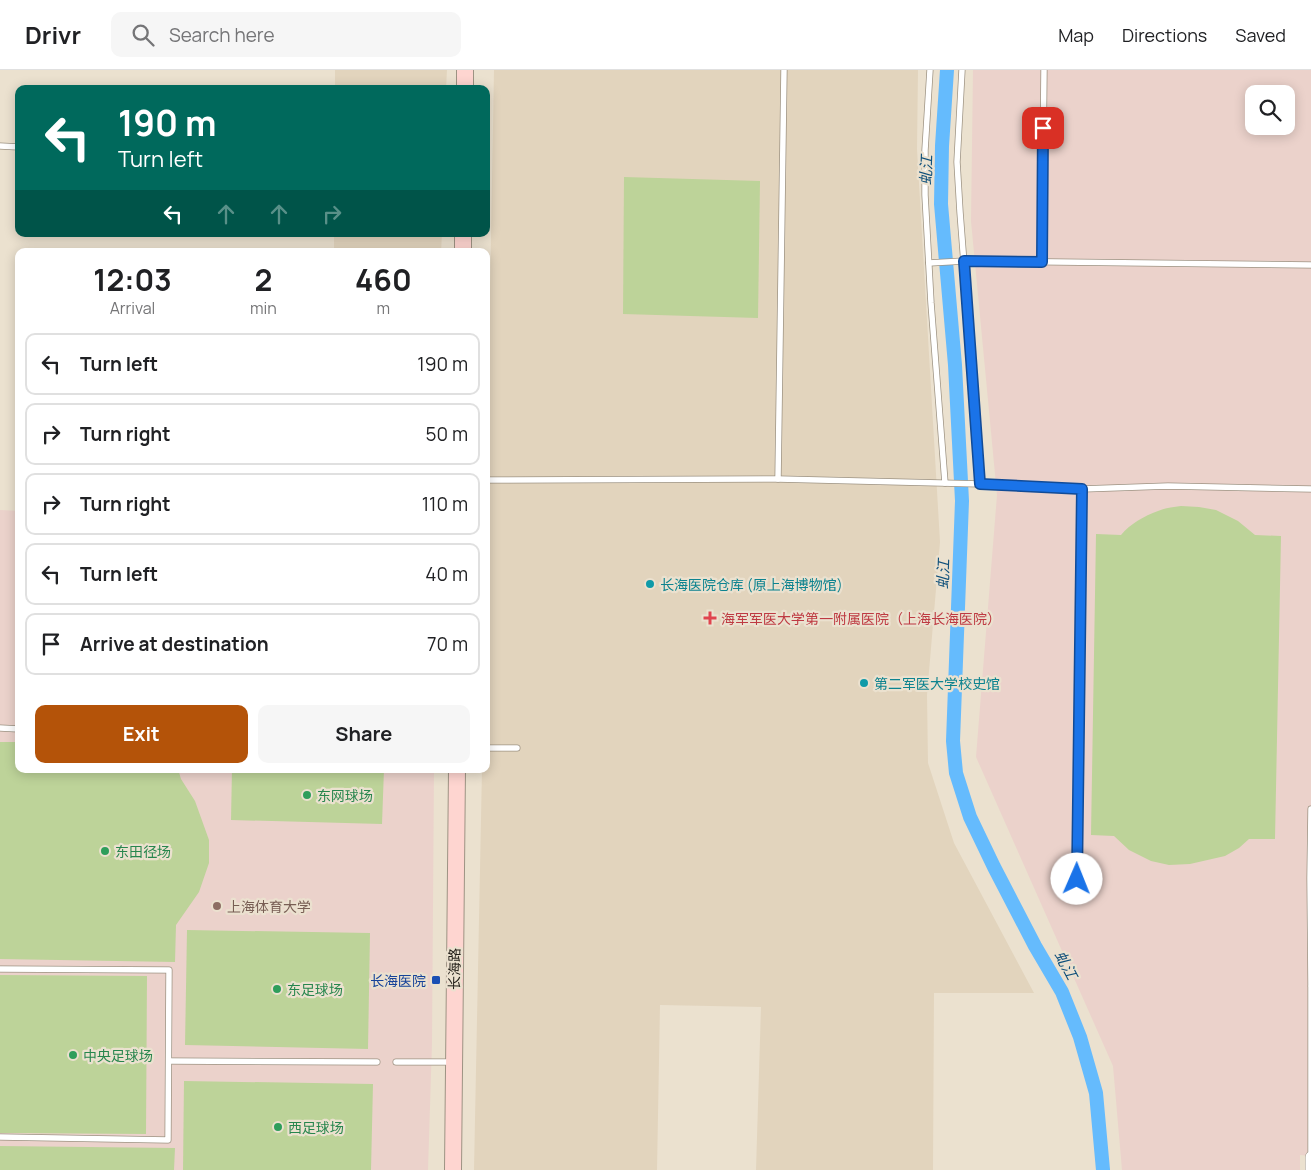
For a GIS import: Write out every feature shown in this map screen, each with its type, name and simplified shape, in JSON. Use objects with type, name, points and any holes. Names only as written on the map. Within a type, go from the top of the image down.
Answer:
[{"type":"street","points":[[465,70],[465,85]]},
{"type":"street","name":"长海路","points":[[453,1170],[457,773]]},
{"type":"street","points":[[1311,1157],[1311,1170]]},
{"type":"lane","points":[[778,479],[784,70]]},
{"type":"lane","points":[[930,70],[925,195],[948,483]]},
{"type":"lane","points":[[962,70],[957,162],[980,484]]},
{"type":"lane","points":[[1042,262],[1044,70]]},
{"type":"lane","points":[[0,146],[15,147]]},
{"type":"lane","points":[[929,263],[964,261],[1311,265]]},
{"type":"lane","points":[[490,480],[778,479],[972,483],[1082,489],[1168,486],[1311,489]]},
{"type":"lane","points":[[1077,879],[1082,489]]},
{"type":"lane","points":[[0,728],[15,729]]},
{"type":"lane","points":[[490,748],[517,748]]},
{"type":"lane","points":[[1311,809],[1311,1157]]},
{"type":"lane","points":[[0,969],[169,970],[168,1140],[0,1137]]},
{"type":"lane","points":[[169,1061],[377,1062]]},
{"type":"lane","points":[[396,1062],[454,1062]]},
{"type":"shaded area","points":[[335,70],[447,70],[446,85],[335,85]]},
{"type":"shaded area","name":"海军军医大学第一附属医院（上海长海医院）","points":[[494,70],[918,70],[917,149],[940,542],[927,695],[928,763],[954,843],[1034,993],[934,993],[933,1170],[756,1170],[761,1007],[660,1005],[657,1170],[474,1170],[482,773],[490,773],[490,292]]},
{"type":"shaded area","points":[[973,70],[1311,70],[1311,1156],[1300,1155],[1300,1170],[1122,1170],[1113,1066],[976,757],[997,495],[971,221]]},
{"type":"shaded area","points":[[334,237],[442,237],[441,248],[334,248]]},
{"type":"shaded area","name":"上海体育大学","points":[[0,510],[15,511],[15,773],[434,773],[432,1043],[428,1170],[0,1170]]},
{"type":"green space","points":[[624,177],[760,181],[758,318],[623,314]]},
{"type":"green space","points":[[1181,506],[1216,510],[1238,521],[1255,535],[1281,536],[1275,839],[1249,839],[1239,848],[1225,856],[1190,864],[1169,865],[1151,861],[1129,850],[1114,836],[1091,835],[1096,534],[1121,535],[1133,524],[1148,515],[1163,509]]},
{"type":"green space","name":"东田径场","points":[[0,742],[15,742],[15,773],[179,773],[195,801],[209,840],[209,863],[199,892],[176,925],[175,962],[0,959]]},
{"type":"green space","name":"东网球场","points":[[232,773],[384,773],[382,824],[231,820]]},
{"type":"green space","name":"东足球场","points":[[187,930],[370,933],[368,1049],[185,1045]]},
{"type":"green space","name":"中央足球场","points":[[0,975],[147,976],[146,1134],[0,1133]]},
{"type":"green space","name":"西足球场","points":[[184,1081],[373,1084],[371,1170],[183,1170]]},
{"type":"green space","points":[[0,1146],[175,1148],[174,1170],[0,1170]]},
{"type":"waterway","name":"虬江","points":[[947,70],[942,146],[941,204],[955,365],[962,501],[953,741],[956,773],[970,817],[1035,946],[1062,992],[1080,1037],[1096,1093],[1103,1170]]},
{"type":"place","name":"长海医院仓库 (原上海博物馆)","points":[[650,584]]},
{"type":"place","name":"海军军医大学第一附属医院（上海长海医院）","points":[[710,618]]},
{"type":"place","name":"第二军医大学校史馆","points":[[864,683]]},
{"type":"place","name":"东网球场","points":[[307,795]]},
{"type":"place","name":"东田径场","points":[[105,851]]},
{"type":"place","name":"上海体育大学","points":[[217,906]]},
{"type":"place","name":"长海医院","points":[[436,980]]},
{"type":"place","name":"东足球场","points":[[277,989]]},
{"type":"place","name":"中央足球场","points":[[73,1055]]},
{"type":"place","name":"西足球场","points":[[278,1127]]},
{"type":"route","points":[[1043,128],[1042,262],[964,261],[980,484],[1082,489],[1077,879]]}]
